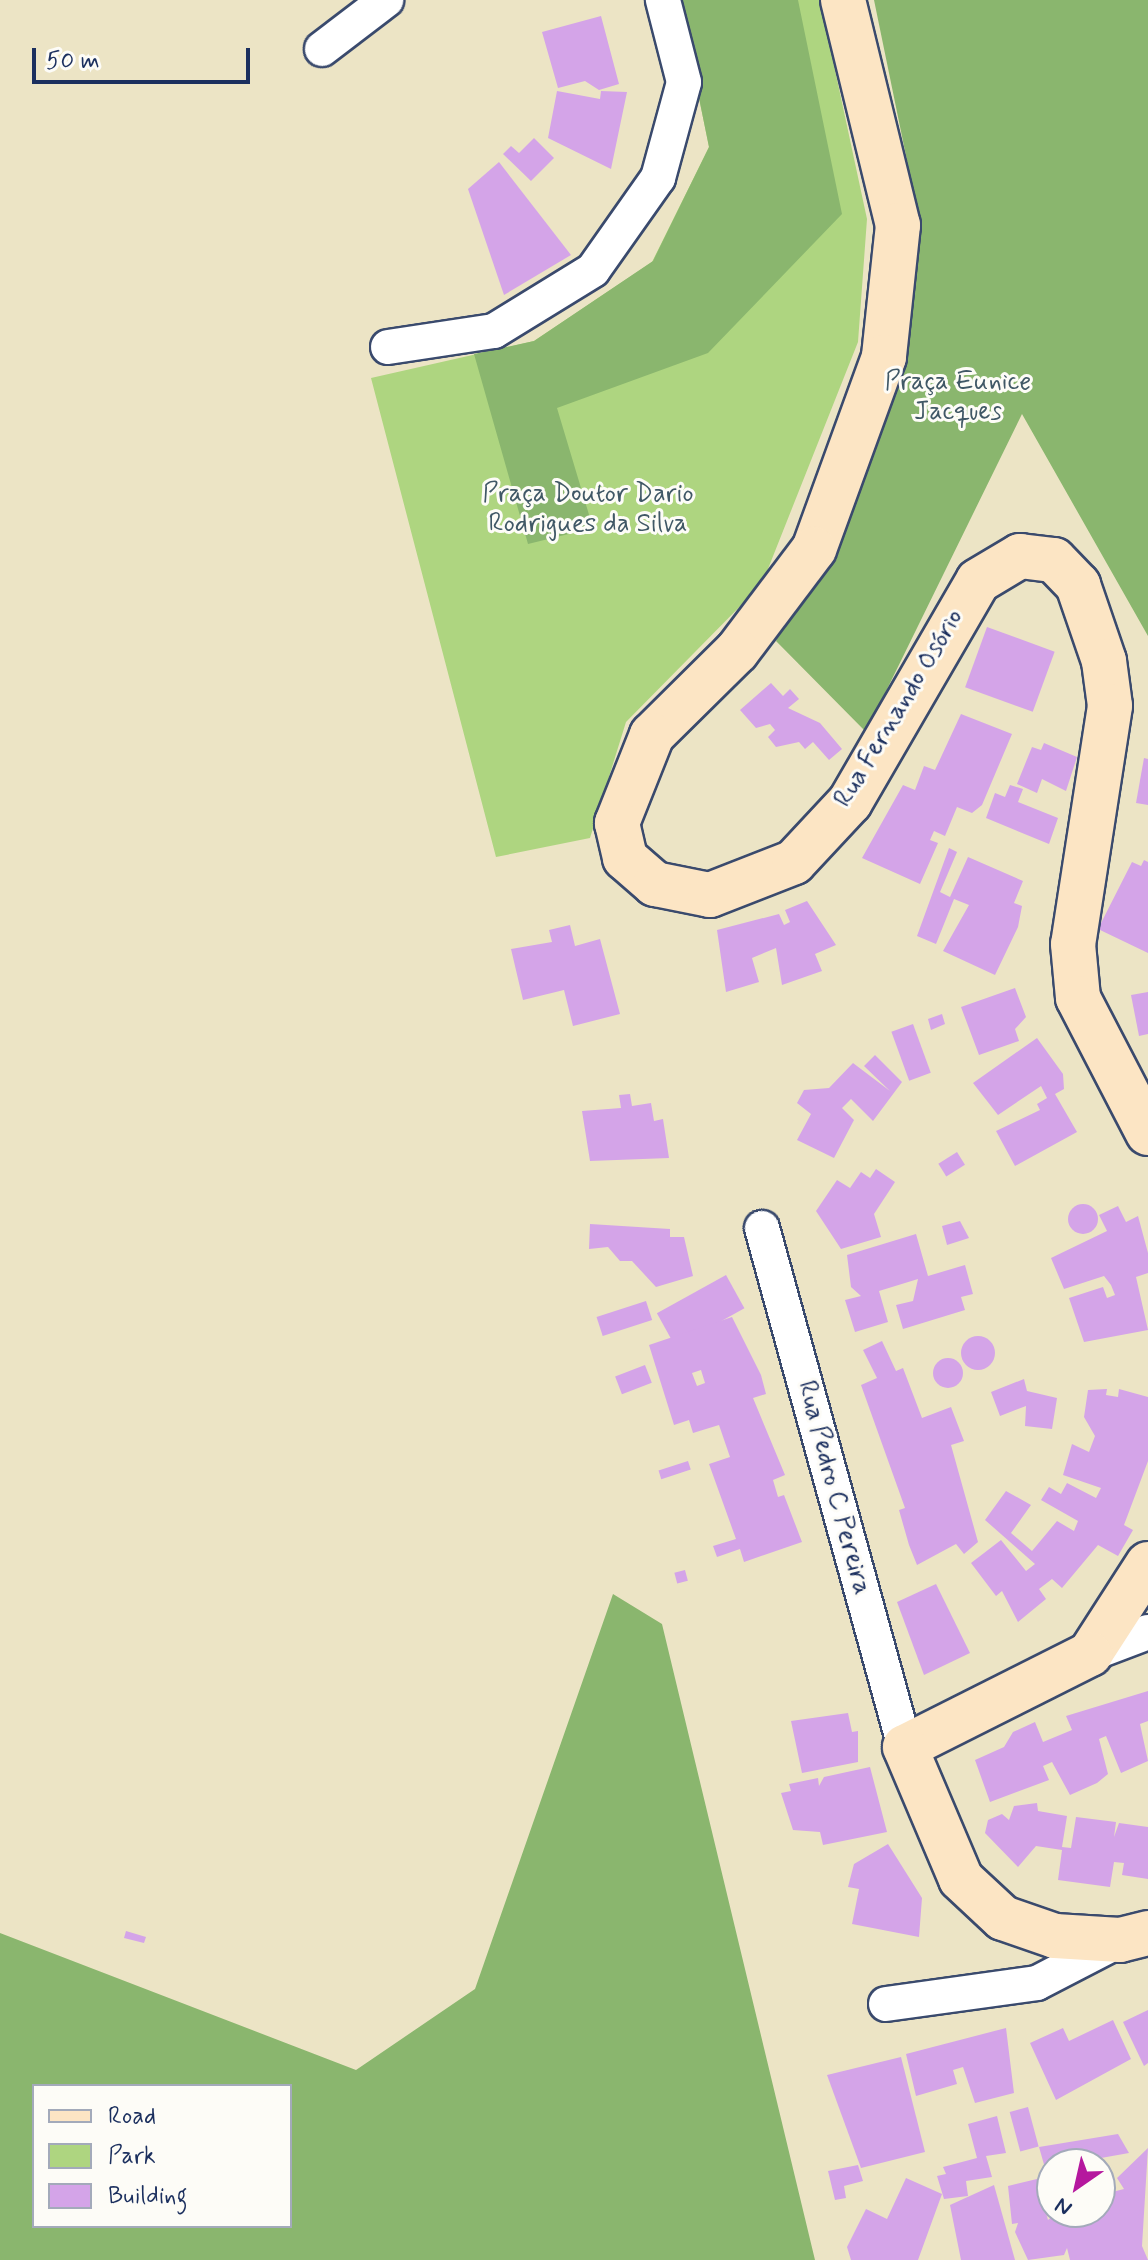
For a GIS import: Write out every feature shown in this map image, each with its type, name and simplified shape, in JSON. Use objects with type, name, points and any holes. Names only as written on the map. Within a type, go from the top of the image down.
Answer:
[{"type":"street","points":[[322,49],[386,0]]},
{"type":"street","points":[[388,347],[494,331],[593,270],[658,178],[684,82],[663,0]]},
{"type":"street","name":"Rua Fernando Osório","points":[[843,0],[898,225],[884,357],[814,549],[737,651],[652,735],[617,823],[625,858],[655,884],[710,895],[794,862],[850,802],[978,581],[1020,556],[1054,560],[1078,585],[1104,661],[1110,706],[1073,944],[1078,998],[1148,1133]]},
{"type":"street","name":"Rua Pedro C Pereira","points":[[762,1228],[905,1747]]},
{"type":"street","points":[[1090,1654],[1148,1564]]},
{"type":"street","points":[[1134,1936],[1055,1936],[1003,1918],[961,1879],[905,1747],[1090,1654],[1148,1632]]},
{"type":"street","points":[[886,2004],[1037,1983],[1134,1936]]},
{"type":"green space","name":"Praça Doutor Dario Rodrigues da Silva","points":[[679,0],[820,0],[867,219],[858,342],[762,584],[626,722],[590,838],[496,857],[371,378],[534,341],[652,262],[709,147]]},
{"type":"green space","points":[[679,0],[798,0],[842,214],[708,353],[557,408],[593,528],[528,544],[474,354],[534,341],[653,261],[709,147]]},
{"type":"green space","name":"Praça Eunice Jacques","points":[[874,0],[1148,0],[1148,636],[1022,414],[866,732],[776,641],[902,365],[920,224]]},
{"type":"green space","points":[[613,1594],[662,1624],[815,2260],[0,2260],[0,1933],[356,2070],[475,1989]]},
{"type":"building","points":[[601,16],[619,84],[599,90],[585,81],[558,88],[542,32]]},
{"type":"building","points":[[557,91],[600,99],[601,91],[627,92],[611,169],[548,138]]},
{"type":"building","points":[[534,138],[554,158],[531,181],[503,154],[511,146],[519,153]]},
{"type":"building","points":[[499,162],[571,255],[504,295],[468,189]]},
{"type":"building","points":[[987,627],[1055,652],[1033,712],[965,687]]},
{"type":"building","points":[[771,683],[783,696],[790,689],[799,699],[788,708],[820,723],[842,749],[829,760],[813,742],[805,749],[799,742],[776,747],[768,737],[775,730],[770,724],[756,728],[740,710]]},
{"type":"building","points":[[961,714],[1012,734],[982,805],[972,813],[957,807],[945,836],[934,831],[930,840],[938,843],[920,884],[862,858],[903,785],[915,790],[924,766],[935,770]]},
{"type":"building","points":[[1044,743],[1077,757],[1066,791],[1042,779],[1037,793],[1017,784],[1032,747],[1041,750]]},
{"type":"building","points":[[1144,758],[1148,759],[1148,805],[1136,803]]},
{"type":"building","points":[[1010,785],[1023,789],[1018,802],[1058,818],[1049,844],[986,818],[995,793],[1005,797]]},
{"type":"building","points":[[949,848],[957,852],[940,892],[950,897],[968,857],[1023,881],[1014,903],[1022,906],[1018,927],[995,975],[943,951],[969,905],[954,899],[936,944],[917,936]]},
{"type":"building","points":[[1144,860],[1148,862],[1148,953],[1098,929],[1132,862],[1141,866]]},
{"type":"building","points":[[807,901],[836,945],[815,954],[822,971],[782,985],[776,948],[752,958],[759,982],[726,992],[717,930],[779,914],[784,925],[790,922],[785,910]]},
{"type":"building","points":[[570,925],[575,946],[600,939],[620,1014],[573,1026],[564,990],[523,1000],[511,949],[552,942],[549,930]]},
{"type":"building","points":[[1015,988],[1026,1017],[1015,1029],[1019,1041],[979,1055],[961,1007]]},
{"type":"building","points":[[1148,992],[1148,1034],[1139,1036],[1131,995]]},
{"type":"building","points":[[942,1014],[945,1024],[931,1030],[928,1019]]},
{"type":"building","points":[[913,1024],[931,1073],[909,1081],[891,1032]]},
{"type":"building","points":[[1037,1038],[1063,1074],[1064,1089],[1055,1094],[1077,1132],[1015,1166],[996,1131],[1040,1110],[1037,1104],[1047,1098],[1041,1086],[998,1115],[973,1083]]},
{"type":"building","points":[[875,1055],[902,1082],[873,1121],[851,1099],[842,1108],[854,1120],[834,1158],[797,1140],[811,1114],[797,1103],[804,1090],[829,1088],[853,1063],[890,1091],[864,1066]]},
{"type":"building","points":[[630,1094],[632,1106],[651,1103],[654,1121],[663,1119],[669,1158],[590,1161],[582,1111],[621,1108],[619,1095]]},
{"type":"building","points":[[957,1152],[965,1165],[946,1176],[938,1164]]},
{"type":"building","points":[[876,1169],[895,1182],[874,1214],[881,1237],[841,1249],[816,1211],[837,1180],[850,1188],[861,1172],[870,1178]]},
{"type":"building","points":[[1083,1204],[1093,1209],[1098,1219],[1093,1229],[1083,1234],[1073,1229],[1068,1219],[1073,1209]]},
{"type":"building","points":[[1118,1206],[1126,1222],[1138,1216],[1148,1253],[1148,1273],[1136,1277],[1148,1330],[1084,1342],[1069,1298],[1103,1287],[1107,1298],[1115,1295],[1104,1276],[1064,1289],[1051,1258],[1107,1231],[1099,1215]]},
{"type":"building","points":[[960,1221],[969,1238],[947,1245],[942,1226]]},
{"type":"building","points":[[590,1224],[670,1229],[670,1237],[684,1237],[693,1276],[656,1287],[632,1261],[620,1261],[608,1247],[589,1249]]},
{"type":"building","points":[[916,1234],[928,1276],[965,1265],[973,1294],[961,1297],[965,1310],[903,1329],[896,1305],[913,1301],[918,1279],[879,1291],[888,1322],[855,1332],[845,1300],[861,1296],[851,1287],[847,1255]]},
{"type":"building","points":[[726,1275],[744,1308],[675,1347],[657,1313]]},
{"type":"building","points":[[646,1301],[652,1320],[603,1336],[597,1317]]},
{"type":"building","points":[[732,1317],[761,1375],[766,1394],[753,1398],[785,1475],[773,1480],[778,1497],[784,1495],[802,1542],[744,1562],[740,1549],[717,1557],[713,1546],[736,1539],[709,1464],[730,1457],[719,1425],[693,1433],[689,1420],[674,1425],[649,1345]],"holes":[[[701,1370],[705,1383],[697,1386],[692,1373]]]},
{"type":"building","points":[[978,1336],[990,1341],[995,1353],[990,1365],[978,1370],[966,1365],[961,1353],[966,1341]]},
{"type":"building","points":[[882,1341],[896,1371],[903,1368],[922,1418],[951,1407],[964,1441],[951,1445],[978,1542],[964,1554],[956,1544],[917,1565],[909,1545],[899,1510],[905,1508],[861,1385],[877,1378],[863,1350]]},
{"type":"building","points":[[948,1358],[954,1359],[962,1367],[962,1379],[954,1387],[948,1388],[942,1387],[934,1379],[933,1373],[934,1367],[942,1359]]},
{"type":"building","points":[[645,1365],[652,1383],[622,1394],[615,1376]]},
{"type":"building","points":[[1024,1379],[1027,1391],[1057,1398],[1052,1429],[1025,1426],[1026,1406],[1000,1416],[991,1392]]},
{"type":"building","points":[[1107,1389],[1106,1395],[1118,1397],[1119,1389],[1148,1397],[1148,1461],[1124,1525],[1133,1530],[1118,1556],[1098,1545],[1062,1588],[1052,1579],[1039,1589],[1046,1599],[1018,1622],[1002,1591],[996,1596],[971,1563],[1001,1540],[1026,1571],[1035,1564],[985,1520],[1006,1491],[1031,1505],[1011,1533],[1032,1551],[1057,1521],[1074,1531],[1078,1521],[1041,1500],[1049,1487],[1061,1494],[1067,1483],[1096,1498],[1101,1488],[1063,1475],[1072,1444],[1089,1452],[1095,1436],[1084,1417],[1088,1390]]},
{"type":"building","points":[[688,1461],[691,1470],[661,1479],[659,1471]]},
{"type":"building","points":[[685,1570],[688,1581],[677,1583],[674,1573]]},
{"type":"building","points":[[936,1584],[970,1653],[924,1675],[897,1602]]},
{"type":"building","points":[[1148,1691],[1148,1721],[1140,1724],[1148,1761],[1121,1773],[1106,1736],[1099,1739],[1108,1774],[1097,1783],[1070,1795],[1052,1762],[1043,1766],[1049,1780],[990,1802],[975,1760],[1004,1747],[1013,1732],[1035,1722],[1043,1742],[1072,1730],[1066,1716]]},
{"type":"building","points":[[848,1713],[852,1732],[858,1731],[858,1762],[802,1773],[791,1721]]},
{"type":"building","points":[[870,1767],[887,1832],[823,1845],[820,1832],[793,1830],[781,1793],[791,1791],[789,1784],[818,1778],[819,1786],[824,1777]]},
{"type":"building","points":[[1037,1803],[1038,1811],[1067,1816],[1062,1847],[1071,1848],[1076,1817],[1116,1822],[1114,1837],[1119,1823],[1148,1827],[1148,1879],[1122,1875],[1124,1863],[1114,1862],[1110,1887],[1058,1880],[1062,1850],[1036,1846],[1018,1867],[985,1833],[988,1820],[1002,1814],[1009,1820],[1014,1806]]},
{"type":"building","points":[[888,1844],[922,1898],[919,1937],[852,1924],[859,1889],[848,1887],[854,1864]]},
{"type":"building","points":[[126,1931],[146,1937],[144,1943],[124,1938]]},
{"type":"building","points":[[1148,2010],[1148,2063],[1144,2066],[1123,2022]]},
{"type":"building","points":[[1113,2020],[1131,2059],[1056,2100],[1030,2043],[1063,2028],[1069,2041]]},
{"type":"building","points":[[1006,2028],[1014,2093],[975,2103],[963,2067],[953,2070],[957,2084],[916,2096],[906,2054]]},
{"type":"building","points":[[901,2057],[925,2152],[861,2168],[827,2075]]},
{"type":"building","points":[[1028,2107],[1039,2147],[1020,2152],[1010,2112]]},
{"type":"building","points":[[997,2116],[1006,2153],[986,2156],[992,2177],[966,2181],[968,2196],[944,2199],[937,2176],[946,2174],[943,2167],[977,2158],[968,2124]]},
{"type":"building","points":[[1118,2134],[1129,2153],[1116,2155],[1116,2148],[1039,2147]]},
{"type":"building","points":[[1148,2148],[1142,2246],[1148,2260],[1070,2260],[1067,2248],[1064,2255],[1028,2260],[1015,2232],[1018,2223],[1012,2224],[1008,2186],[1036,2179],[1036,2228],[1116,2228],[1116,2191],[1124,2189],[1117,2178]]},
{"type":"building","points":[[858,2165],[863,2181],[844,2186],[846,2198],[835,2200],[828,2171]]},
{"type":"building","points":[[906,2178],[942,2194],[918,2260],[851,2260],[847,2247],[866,2209],[887,2219]]},
{"type":"building","points":[[994,2185],[1015,2260],[961,2260],[950,2205]]}]
